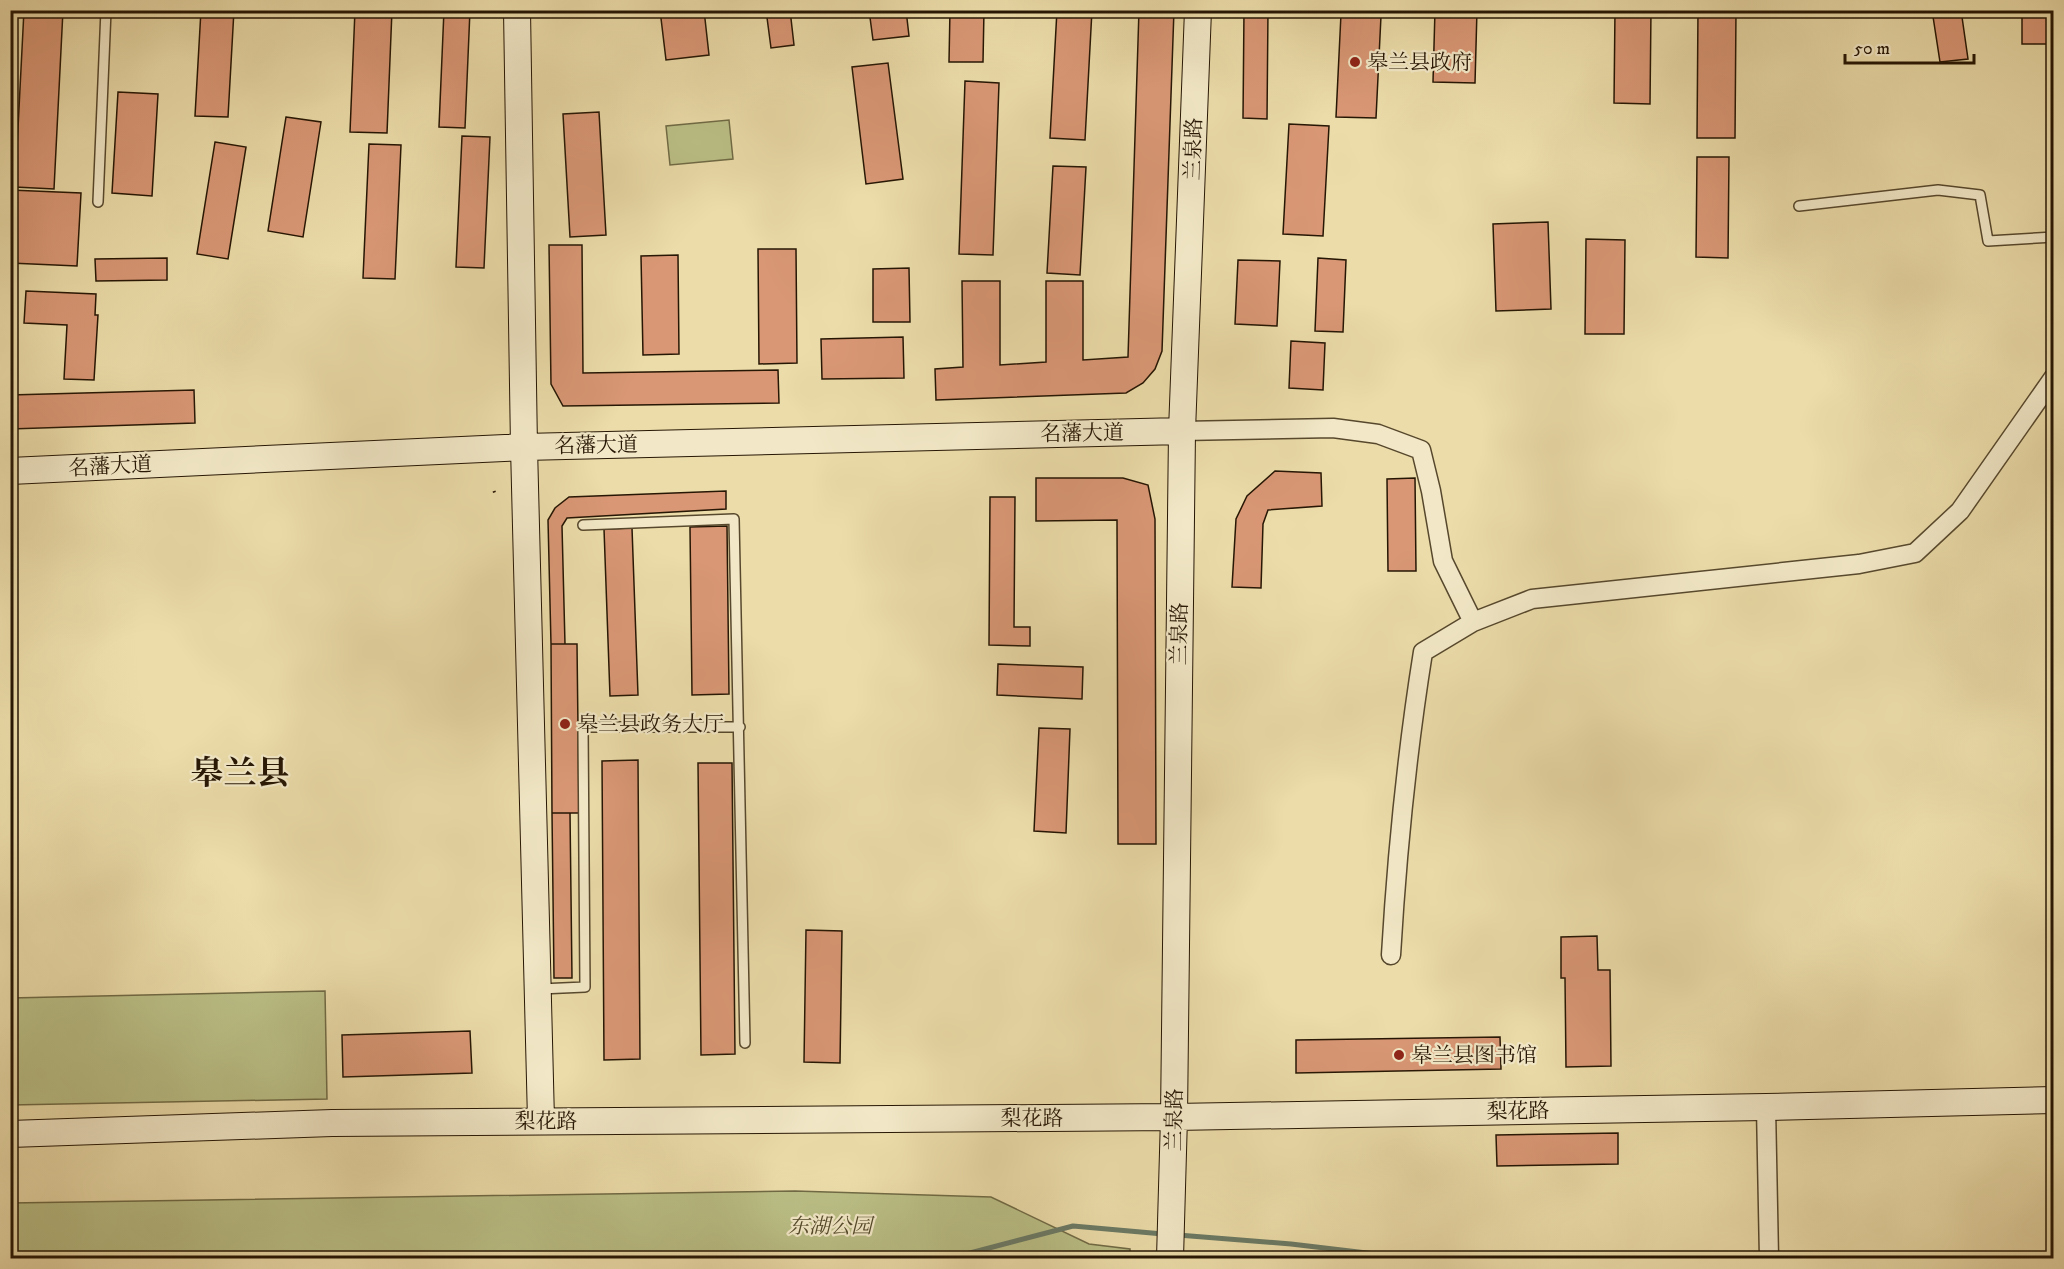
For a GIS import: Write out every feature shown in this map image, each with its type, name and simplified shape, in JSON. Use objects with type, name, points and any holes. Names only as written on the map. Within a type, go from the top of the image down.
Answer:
[{"type":"main road","points":[[517,10],[524,447],[541,1120]]},
{"type":"main road","name":"兰泉路","points":[[1170,1254],[1174,1117],[1182,431],[1198,10]]},
{"type":"main road","name":"名藩大道","points":[[10,471],[524,447],[1182,431]]},
{"type":"main road","name":"梨花路","points":[[10,1134],[332,1123],[1174,1117],[2054,1100]]},
{"type":"street","points":[[1390,955],[1396,865],[1410,732],[1423,652],[1473,622],[1532,598],[1859,564],[1915,553],[1960,511],[2054,377]]},
{"type":"street","points":[[1182,431],[1333,428],[1378,434],[1421,450],[1431,491],[1443,561],[1473,622]]},
{"type":"street","points":[[1766,1107],[1769,1250]]},
{"type":"lane","points":[[98,202],[106,10]]},
{"type":"lane","points":[[1799,206],[1938,190],[1980,195],[1988,241],[2054,237]]},
{"type":"lane","points":[[583,525],[734,519],[745,1043]]},
{"type":"lane","points":[[538,989],[585,987],[583,727],[740,727]]},
{"type":"green space","points":[[729,120],[733,159],[670,165],[666,126]]},
{"type":"green space","points":[[325,991],[327,1099],[11,1105],[11,998]]},
{"type":"green space","name":"东湖公园","points":[[795,1191],[991,1197],[1089,1244],[1130,1249],[1130,1258],[11,1258],[11,1203]]},
{"type":"building","points":[[24,10],[63,10],[54,189],[15,187]]},
{"type":"building","points":[[201,10],[234,10],[228,117],[195,116]]},
{"type":"building","points":[[355,10],[392,10],[387,133],[350,132]]},
{"type":"building","points":[[444,10],[470,10],[465,128],[439,127]]},
{"type":"building","points":[[660,10],[704,10],[709,55],[666,60]]},
{"type":"building","points":[[766,10],[790,10],[794,45],[771,48]]},
{"type":"building","points":[[869,10],[906,10],[909,36],[873,40]]},
{"type":"building","points":[[950,10],[984,10],[983,62],[949,62]]},
{"type":"building","points":[[1057,10],[1092,10],[1085,140],[1050,138]]},
{"type":"building","points":[[1139,10],[1174,10],[1162,351],[1155,369],[1143,383],[1126,393],[936,400],[935,369],[963,367],[962,281],[1000,281],[1000,365],[1046,362],[1046,281],[1083,281],[1083,360],[1128,357]]},
{"type":"building","points":[[1244,10],[1268,10],[1267,119],[1243,118]]},
{"type":"building","points":[[1435,10],[1477,10],[1475,83],[1433,82]]},
{"type":"building","points":[[1615,10],[1651,10],[1650,104],[1614,103]]},
{"type":"building","points":[[1698,10],[1736,10],[1735,138],[1697,138]]},
{"type":"building","points":[[1894,10],[1912,10],[1911,17],[1894,17]]},
{"type":"building","points":[[1932,10],[1961,10],[1968,59],[1940,62]]},
{"type":"building","points":[[2022,10],[2054,10],[2054,44],[2022,44]]},
{"type":"building","points":[[1341,14],[1381,16],[1376,118],[1336,117]]},
{"type":"building","points":[[888,63],[903,179],[866,184],[852,67]]},
{"type":"building","points":[[965,81],[999,83],[993,255],[959,254]]},
{"type":"building","points":[[118,92],[158,94],[152,196],[112,193]]},
{"type":"building","points":[[599,112],[606,235],[570,237],[563,114]]},
{"type":"building","points":[[286,117],[321,122],[303,237],[268,231]]},
{"type":"building","points":[[1289,124],[1329,126],[1323,236],[1283,234]]},
{"type":"building","points":[[462,136],[490,137],[484,268],[456,267]]},
{"type":"building","points":[[215,142],[246,147],[228,259],[197,254]]},
{"type":"building","points":[[369,144],[401,145],[395,279],[363,278]]},
{"type":"building","points":[[1697,157],[1729,157],[1728,258],[1696,257]]},
{"type":"building","points":[[1053,166],[1086,167],[1080,275],[1047,273]]},
{"type":"building","points":[[10,190],[81,193],[77,266],[10,263]]},
{"type":"building","points":[[1548,222],[1551,309],[1496,311],[1493,224]]},
{"type":"building","points":[[1586,239],[1625,240],[1624,334],[1585,334]]},
{"type":"building","points":[[549,245],[582,245],[583,373],[778,370],[779,403],[563,406],[551,384]]},
{"type":"building","points":[[758,249],[796,249],[797,363],[759,364]]},
{"type":"building","points":[[678,255],[679,354],[643,355],[641,256]]},
{"type":"building","points":[[167,258],[167,280],[96,281],[95,259]]},
{"type":"building","points":[[1318,258],[1346,260],[1343,332],[1315,331]]},
{"type":"building","points":[[1238,260],[1280,261],[1277,326],[1235,324]]},
{"type":"building","points":[[909,268],[910,322],[873,322],[873,269]]},
{"type":"building","points":[[26,291],[96,294],[95,315],[98,315],[94,380],[64,379],[67,325],[24,323]]},
{"type":"building","points":[[903,337],[904,378],[822,379],[821,339]]},
{"type":"building","points":[[1291,341],[1325,343],[1323,390],[1289,388]]},
{"type":"building","points":[[194,390],[195,423],[10,429],[10,395]]},
{"type":"building","points":[[1275,471],[1321,473],[1322,506],[1268,510],[1263,524],[1261,588],[1232,587],[1236,519],[1247,496]]},
{"type":"building","points":[[1036,478],[1123,478],[1148,485],[1155,519],[1156,844],[1118,844],[1117,520],[1036,521]]},
{"type":"building","points":[[1415,478],[1416,571],[1388,571],[1387,479]]},
{"type":"building","points":[[726,491],[726,509],[567,518],[562,526],[565,644],[551,644],[548,520],[555,508],[569,497]]},
{"type":"building","points":[[990,497],[1015,497],[1014,627],[1030,627],[1030,646],[989,645]]},
{"type":"building","points":[[727,526],[729,694],[692,695],[690,527]]},
{"type":"building","points":[[632,528],[638,695],[610,696],[604,529]]},
{"type":"building","points":[[551,644],[577,644],[579,813],[552,813]]},
{"type":"building","points":[[998,664],[1083,667],[1082,699],[997,695]]},
{"type":"building","points":[[1039,728],[1070,729],[1066,833],[1034,831]]},
{"type":"building","points":[[638,760],[640,1059],[604,1060],[602,761]]},
{"type":"building","points":[[698,763],[732,763],[735,1054],[701,1055]]},
{"type":"building","points":[[552,813],[570,813],[572,978],[554,978]]},
{"type":"building","points":[[806,930],[842,931],[840,1063],[804,1062]]},
{"type":"building","points":[[1597,936],[1598,970],[1610,970],[1611,1066],[1566,1067],[1565,978],[1561,978],[1561,937]]},
{"type":"building","points":[[470,1031],[472,1073],[343,1077],[342,1035]]},
{"type":"building","name":"皋兰县图书馆","points":[[1500,1037],[1501,1069],[1296,1073],[1296,1040]]},
{"type":"building","points":[[1618,1133],[1618,1164],[1497,1166],[1496,1135]]},
{"type":"waterway","points":[[951,1258],[1073,1226],[1163,1234]]},
{"type":"waterway","points":[[1178,1235],[1291,1244],[1409,1258]]},
{"type":"place","name":"皋兰县政府","points":[[1355,62]]},
{"type":"place","name":"皋兰县政务大厅","points":[[565,724]]},
{"type":"place","name":"皋兰县图书馆","points":[[1399,1055]]},
{"type":"district","name":"皋兰县","points":[[240,772]]}]
